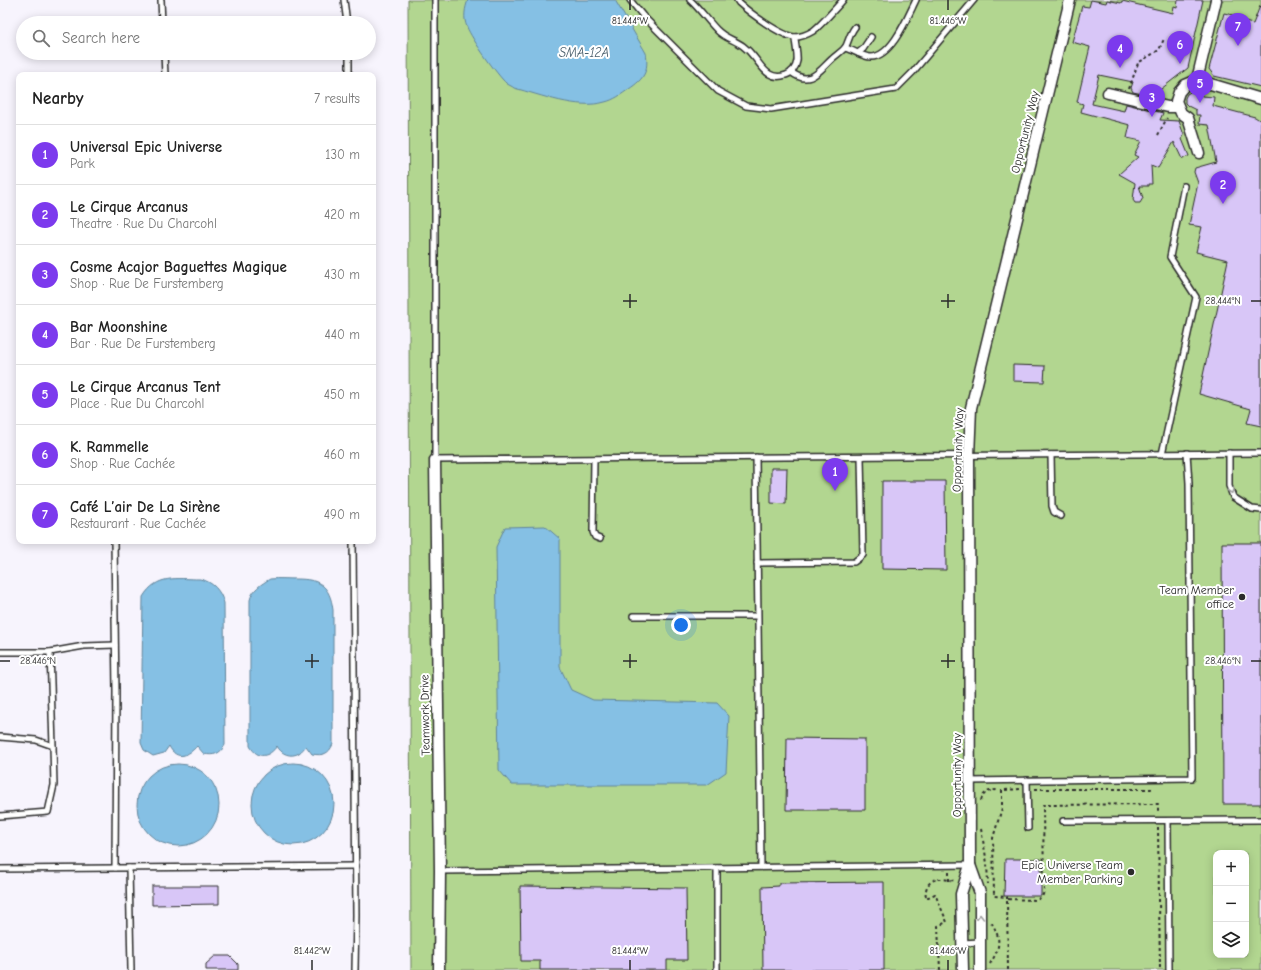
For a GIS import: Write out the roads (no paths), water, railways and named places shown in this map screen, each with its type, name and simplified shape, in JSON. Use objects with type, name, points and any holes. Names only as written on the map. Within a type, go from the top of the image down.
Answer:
[{"type":"street","name":"Opportunity Way","points":[[980,970],[980,893],[970,879],[969,456],[971,408],[1070,0]]},
{"type":"street","points":[[1198,80],[1216,0]]},
{"type":"street","points":[[1199,153],[1188,118],[1181,113],[1176,101],[1179,92],[1185,85],[1198,80],[1261,98]]},
{"type":"street","points":[[1108,93],[1168,107],[1178,107]]},
{"type":"street","name":"Teamwork Drive","points":[[435,460],[440,871],[439,970]]},
{"type":"street","points":[[963,970],[962,894],[970,879]]},
{"type":"lane","points":[[162,0],[162,16]]},
{"type":"lane","points":[[344,0],[345,16]]},
{"type":"lane","points":[[435,0],[435,460],[1261,453]]},
{"type":"lane","points":[[630,0],[643,16],[718,91],[746,106],[771,109],[896,89],[974,0]]},
{"type":"lane","points":[[690,0],[717,30],[724,36],[742,45],[754,56],[765,72],[772,76],[779,76],[791,72],[796,65],[797,59],[795,37]]},
{"type":"lane","points":[[737,0],[739,4],[760,19],[786,34],[795,37],[806,35],[814,31],[843,0]]},
{"type":"lane","points":[[845,48],[870,57],[883,53],[900,32],[916,0]]},
{"type":"lane","points":[[791,72],[802,78],[811,77],[817,74],[845,48],[855,27]]},
{"type":"lane","points":[[858,53],[872,37]]},
{"type":"lane","points":[[164,60],[165,72]]},
{"type":"lane","points":[[349,60],[349,72]]},
{"type":"lane","points":[[1162,454],[1196,298],[1170,257],[1184,186]]},
{"type":"lane","points":[[1229,453],[1229,486],[1233,497],[1252,509],[1261,510]]},
{"type":"lane","points":[[970,780],[1192,778],[1189,483],[1187,454]]},
{"type":"lane","points":[[1051,455],[1052,506],[1054,512],[1061,516]]},
{"type":"lane","points":[[757,563],[854,562],[863,555],[861,456]]},
{"type":"lane","points":[[756,457],[761,867]]},
{"type":"lane","points":[[594,459],[593,532],[595,537],[600,539]]},
{"type":"lane","points":[[114,544],[115,868]]},
{"type":"lane","points":[[353,544],[356,866],[355,970]]},
{"type":"lane","points":[[633,616],[758,616]]},
{"type":"lane","points":[[0,652],[50,652],[84,646],[115,645]]},
{"type":"lane","points":[[0,816],[48,812],[54,785],[50,652]]},
{"type":"lane","points":[[0,737],[36,740],[53,746]]},
{"type":"lane","points":[[1028,780],[1028,828]]},
{"type":"lane","points":[[1063,821],[1261,820]]},
{"type":"lane","points":[[1168,821],[1169,970]]},
{"type":"lane","points":[[440,871],[970,865]]},
{"type":"lane","points":[[0,869],[356,866]]},
{"type":"lane","points":[[129,868],[130,970]]},
{"type":"lane","points":[[717,868],[717,970]]},
{"type":"lane","points":[[962,943],[980,942]]},
{"type":"water","name":"SMA-12A","points":[[468,0],[615,0],[646,53],[646,70],[638,82],[618,97],[594,104],[560,101],[514,88],[506,83],[497,73],[469,32],[465,17],[465,10]]},
{"type":"water","points":[[545,526],[560,539],[560,667],[571,690],[593,700],[717,703],[729,716],[726,772],[707,785],[512,785],[499,770],[496,547],[505,527]]},
{"type":"water","points":[[168,579],[200,579],[209,582],[215,587],[224,603],[225,745],[219,752],[211,755],[204,754],[197,746],[187,754],[179,755],[172,751],[169,746],[164,753],[153,756],[144,750],[141,743],[143,597],[154,584],[161,581]]},
{"type":"water","points":[[270,579],[304,579],[317,582],[326,589],[331,601],[333,610],[333,744],[330,750],[325,754],[312,754],[306,746],[299,753],[290,755],[281,751],[277,746],[271,753],[267,755],[260,755],[250,746],[250,600],[255,590]]},
{"type":"water","points":[[285,763],[301,763],[316,770],[327,781],[334,796],[334,812],[331,820],[322,833],[309,842],[301,845],[285,845],[270,838],[259,827],[252,812],[252,796],[259,781],[270,770]]},
{"type":"water","points":[[170,764],[186,764],[201,771],[212,782],[219,797],[219,813],[216,821],[207,834],[194,843],[186,846],[170,846],[155,839],[144,828],[137,813],[137,797],[144,782],[155,771]]},
{"type":"place","name":"Café L’air De La Sirène","points":[[1238,46]]},
{"type":"place","name":"K. Rammelle","points":[[1180,64]]},
{"type":"place","name":"Bar Moonshine","points":[[1120,68]]},
{"type":"place","name":"Le Cirque Arcanus Tent","points":[[1200,103]]},
{"type":"place","name":"Cosme Acajor Baguettes Magique","points":[[1152,117]]},
{"type":"place","name":"Le Cirque Arcanus","points":[[1223,204]]},
{"type":"place","name":"Universal Epic Universe","points":[[835,491]]},
{"type":"place","name":"Team Member office","points":[[1242,597]]},
{"type":"place","name":"Epic Universe Team Member Parking","points":[[1131,872]]}]
